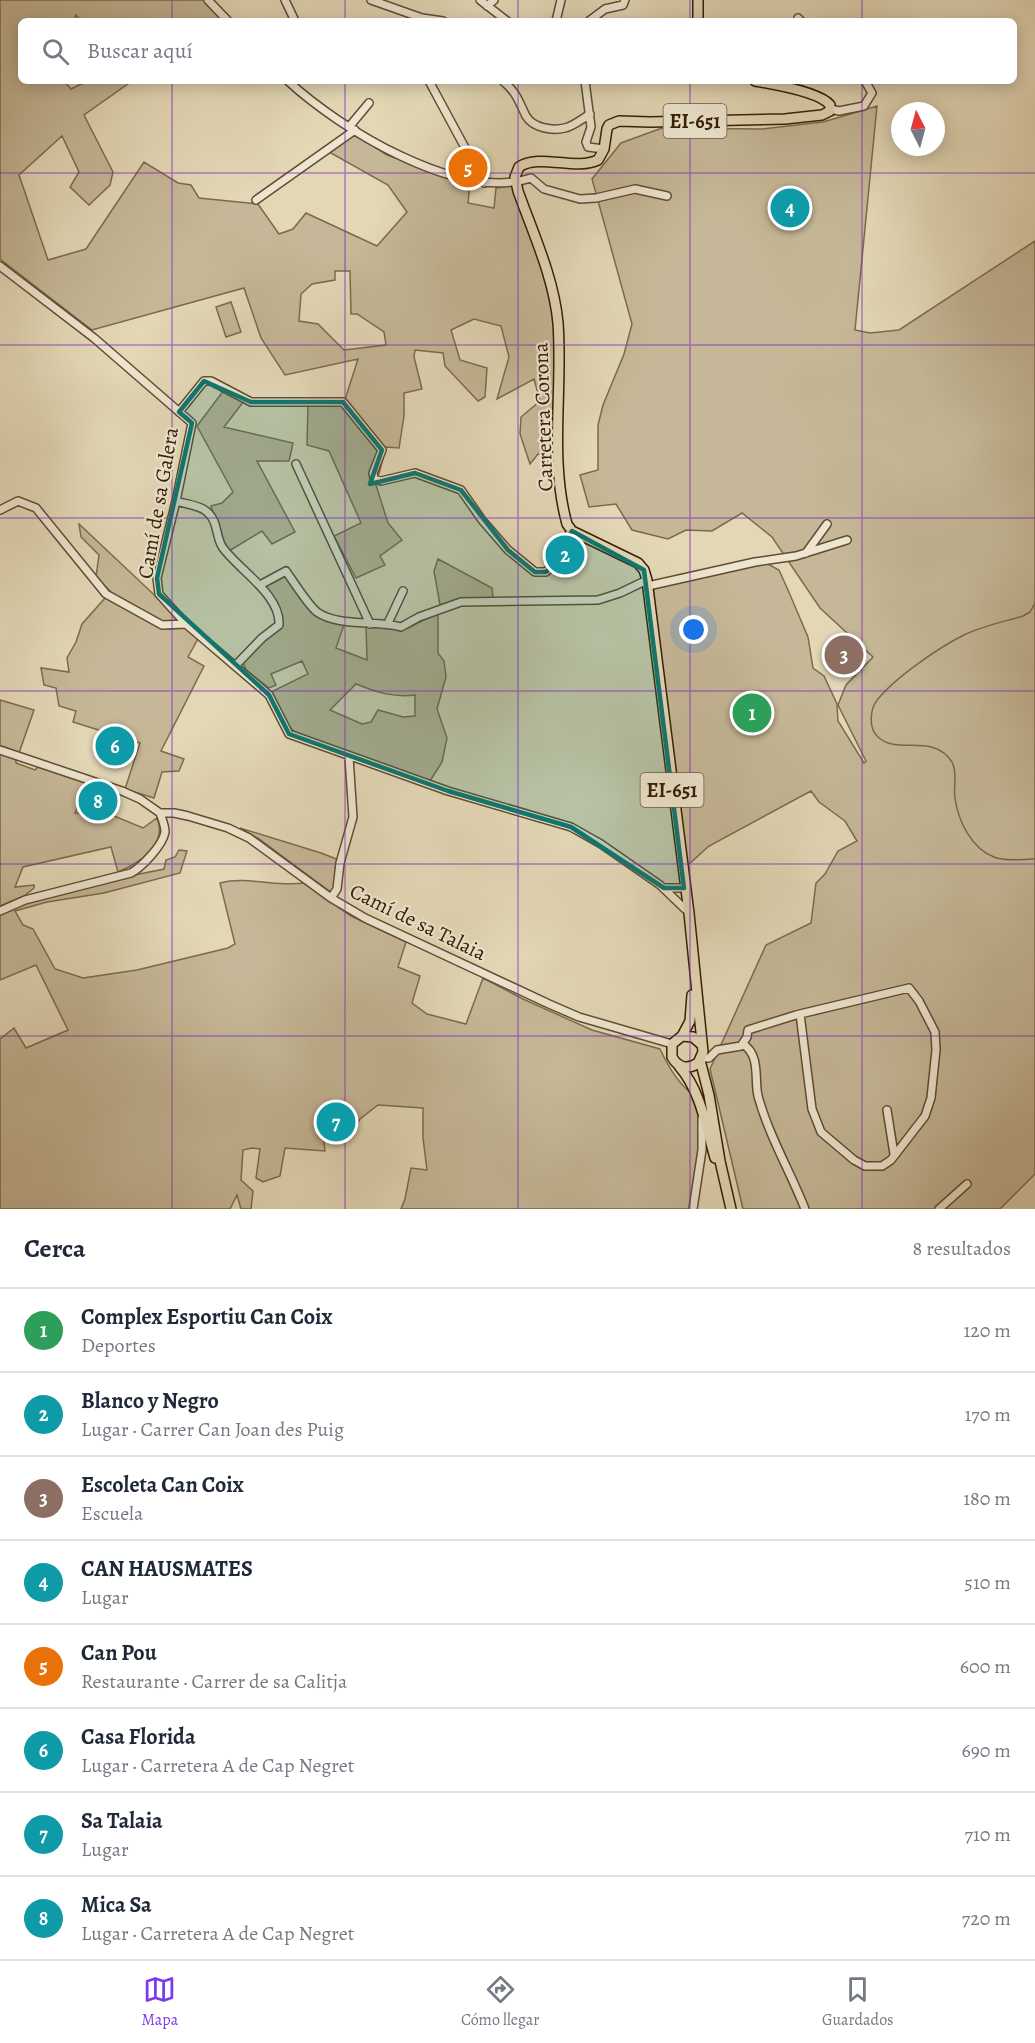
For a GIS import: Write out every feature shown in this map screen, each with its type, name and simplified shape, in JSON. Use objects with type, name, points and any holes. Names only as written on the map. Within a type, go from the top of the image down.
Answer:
[{"type":"main road","points":[[698,0],[698,18]]},
{"type":"main road","points":[[772,84],[821,98],[828,102],[831,109]]},
{"type":"main road","name":"EI-651","points":[[604,149],[609,125],[619,121],[785,119],[827,114],[831,109]]},
{"type":"main road","points":[[516,183],[516,171],[523,164],[536,162],[591,163],[598,160],[604,149]]},
{"type":"main road","name":"Carretera Corona","points":[[516,183],[552,290],[558,321],[559,476],[565,517],[572,531]]},
{"type":"main road","points":[[572,531],[638,563],[644,570],[647,583]]},
{"type":"main road","name":"EI-651","points":[[647,583],[699,1004],[701,1059],[727,1194]]},
{"type":"main road","name":"EI-651","points":[[682,1036],[690,1022],[693,1003],[685,892]]},
{"type":"main road","points":[[672,1044],[682,1036],[693,1036],[702,1045]]},
{"type":"main road","name":"EI-651","points":[[672,1044],[671,1054],[690,1081],[731,1209]]},
{"type":"main road","points":[[678,1065],[688,1067],[695,1065],[701,1059]]},
{"type":"street","points":[[208,0],[225,18]]},
{"type":"street","points":[[285,0],[294,18]]},
{"type":"street","points":[[371,0],[422,18]]},
{"type":"street","points":[[480,0],[503,18]]},
{"type":"street","points":[[487,6],[494,0]]},
{"type":"street","points":[[557,18],[561,0]]},
{"type":"street","points":[[593,18],[604,9],[623,5],[625,0]]},
{"type":"street","points":[[292,84],[352,128],[393,154],[466,180],[484,183],[516,183],[531,178],[544,189],[582,199],[635,189],[667,196]]},
{"type":"street","points":[[431,84],[484,183]]},
{"type":"street","points":[[506,84],[515,91],[527,119],[539,126],[548,129],[564,128],[590,114]]},
{"type":"street","points":[[585,84],[591,128],[586,142],[588,147],[604,149]]},
{"type":"street","points":[[831,109],[839,111],[864,106],[872,93],[867,84]]},
{"type":"street","points":[[256,200],[352,128],[369,103]]},
{"type":"street","name":"Camí de sa Galera","points":[[0,266],[94,338],[192,423],[157,578],[159,594],[186,624],[269,695],[289,735],[448,791],[571,826],[664,888],[685,909]]},
{"type":"street","points":[[178,412],[204,381],[211,381],[250,402],[343,402],[382,450],[373,473],[374,479],[381,481],[415,473],[461,490],[482,520],[508,550],[535,572],[546,572],[554,564],[561,544],[572,531]]},
{"type":"street","points":[[296,464],[369,624]]},
{"type":"street","points":[[0,510],[18,501],[36,508],[106,594],[162,625],[186,624]]},
{"type":"street","points":[[176,501],[206,511],[214,521],[222,548],[260,585],[279,616],[279,625],[262,638],[236,665]]},
{"type":"street","points":[[807,553],[827,524]]},
{"type":"street","points":[[260,585],[285,571],[317,612],[332,619],[369,624],[388,623],[401,627],[419,617],[461,602],[598,600],[647,583],[807,553],[847,540]]},
{"type":"street","points":[[388,623],[403,591]]},
{"type":"street","points":[[0,750],[122,791],[140,800],[160,813],[164,822],[165,834],[140,868],[131,873],[25,900],[0,911]]},
{"type":"street","points":[[331,898],[337,889],[340,863],[353,817],[349,757]]},
{"type":"street","name":"Camí de sa Talaia","points":[[160,813],[188,816],[228,828],[249,838],[331,898],[364,918],[579,1017],[672,1044]]},
{"type":"street","points":[[664,888],[685,892]]},
{"type":"street","points":[[672,896],[685,892]]},
{"type":"street","points":[[701,1059],[709,1058],[717,1050],[741,1046],[747,1037],[748,1030],[800,1014],[909,988],[919,1001],[935,1032],[936,1050],[931,1098],[925,1116],[891,1160],[882,1166],[866,1166],[854,1160],[821,1132],[812,1109],[800,1014]]},
{"type":"street","points":[[743,1044],[750,1050],[753,1057],[757,1091],[764,1117],[806,1209]]},
{"type":"street","points":[[887,1110],[894,1154]]},
{"type":"street","points":[[693,1209],[702,1150],[702,1116]]},
{"type":"street","points":[[939,1209],[967,1184]]},
{"type":"highlighted area","points":[[204,381],[251,402],[343,402],[382,450],[370,484],[415,473],[461,490],[508,550],[535,572],[546,572],[554,564],[572,531],[644,570],[684,888],[664,888],[571,827],[448,791],[289,734],[269,695],[159,594],[157,578],[192,423],[179,412]]},
{"type":"shaded area","points":[[0,0],[207,0],[221,18],[78,18],[76,15],[75,18],[18,18],[18,84],[67,84],[71,89],[81,84],[128,84],[84,115],[113,172],[110,185],[89,205],[70,187],[79,172],[62,136],[19,175],[48,260],[86,249],[144,162],[178,183],[191,185],[199,198],[258,204],[279,234],[293,229],[306,213],[377,246],[407,212],[388,185],[329,152],[355,134],[387,155],[470,184],[468,203],[494,208],[496,188],[513,186],[549,290],[555,320],[555,467],[548,468],[547,454],[538,454],[530,464],[520,434],[521,417],[540,401],[534,379],[497,399],[509,357],[501,326],[474,319],[451,330],[460,360],[487,368],[485,397],[478,401],[445,366],[443,353],[415,350],[414,357],[422,389],[404,393],[404,416],[399,448],[386,447],[376,485],[388,523],[402,540],[380,556],[385,565],[356,578],[334,536],[361,523],[329,451],[307,445],[308,406],[343,406],[358,359],[285,375],[261,338],[244,288],[92,330],[0,259]],"holes":[[[335,271],[350,271],[351,314],[357,314],[384,332],[386,345],[344,350],[318,324],[299,321],[301,294],[312,284],[335,280]]]},
{"type":"shaded area","points":[[877,106],[855,330],[870,333],[899,330],[1035,241],[1035,1174],[1000,1209],[743,1209],[710,1069],[766,945],[811,923],[816,883],[825,874],[838,851],[857,841],[845,821],[819,802],[811,791],[709,846],[688,865],[684,849],[652,591],[655,586],[766,563],[779,570],[808,637],[813,668],[824,676],[837,704],[838,721],[864,763],[866,761],[838,705],[846,685],[873,657],[820,608],[772,537],[742,513],[712,531],[686,530],[668,539],[632,530],[616,504],[589,507],[580,475],[598,470],[598,425],[603,405],[624,354],[632,324],[592,179],[621,143],[662,128],[762,129],[823,122]]},
{"type":"shaded area","points":[[231,302],[241,332],[226,337],[216,307]]},
{"type":"shaded area","points":[[224,390],[244,401],[224,427],[293,443],[289,461],[257,461],[295,532],[272,544],[262,531],[229,551],[225,547],[211,506],[222,503],[233,492],[197,426]]},
{"type":"shaded area","points":[[79,524],[182,621],[162,622],[112,593],[96,577],[99,555],[81,537]]},
{"type":"shaded area","points":[[438,559],[492,588],[493,599],[459,600],[440,605],[434,571]]},
{"type":"shaded area","points":[[286,574],[312,611],[345,622],[336,648],[367,660],[366,625],[408,628],[438,613],[438,653],[444,661],[446,677],[437,709],[447,738],[442,762],[430,781],[297,735],[289,726],[271,692],[308,674],[302,661],[271,674],[276,685],[269,688],[246,670],[243,662],[262,640],[280,625],[264,588],[266,584]],"holes":[[[356,684],[392,695],[415,695],[415,716],[403,717],[378,710],[371,722],[362,724],[330,710]]]},
{"type":"shaded area","points":[[106,597],[159,627],[171,629],[187,626],[199,637],[188,657],[204,666],[161,751],[184,759],[179,771],[162,772],[154,798],[125,789],[140,743],[73,722],[76,711],[59,706],[56,688],[44,685],[41,668],[69,672],[67,658],[82,624]]},
{"type":"shaded area","points":[[0,700],[34,710],[19,753],[0,746]]},
{"type":"shaded area","points":[[0,752],[16,760],[16,763],[35,770],[38,767],[91,783],[75,813],[107,813],[143,828],[157,818],[159,836],[155,844],[143,858],[118,872],[111,847],[23,867],[15,887],[34,885],[34,888],[24,896],[0,906]]},
{"type":"shaded area","points":[[240,828],[339,860],[335,889],[332,893],[259,839]]},
{"type":"shaded area","points":[[179,850],[187,851],[180,873],[104,893],[47,902],[15,911],[23,925],[33,929],[55,969],[83,978],[137,970],[228,948],[235,944],[220,883],[241,881],[304,883],[351,916],[406,942],[398,967],[420,976],[412,1003],[427,1014],[466,1024],[483,978],[592,1030],[660,1049],[675,1076],[696,1097],[702,1119],[702,1144],[690,1209],[401,1209],[411,1168],[427,1170],[423,1138],[423,1108],[378,1105],[360,1119],[355,1129],[323,1134],[325,1151],[285,1148],[280,1176],[263,1182],[256,1178],[260,1149],[243,1150],[241,1180],[253,1191],[251,1209],[241,1209],[237,1195],[230,1209],[0,1209],[0,1039],[14,1028],[26,1048],[68,1030],[36,965],[0,980],[0,912],[110,880],[164,869],[166,860],[175,857]]},
{"type":"waterway","points":[[1035,603],[1030,612],[1023,616],[969,633],[929,656],[886,691],[875,703],[871,718],[875,733],[886,742],[895,745],[935,748],[944,753],[952,762],[955,771],[955,798],[959,816],[967,833],[979,848],[998,859],[1035,859]]},
{"type":"place","name":"Can Pou","points":[[468,168]]},
{"type":"place","name":"CAN HAUSMATES","points":[[790,208]]},
{"type":"place","name":"Blanco y Negro","points":[[565,555]]},
{"type":"place","name":"Escoleta Can Coix","points":[[844,655]]},
{"type":"place","name":"Complex Esportiu Can Coix","points":[[752,713]]},
{"type":"place","name":"Casa Florida","points":[[115,746]]},
{"type":"place","name":"Mica Sa","points":[[98,801]]},
{"type":"place","name":"Sa Talaia","points":[[336,1122]]}]
